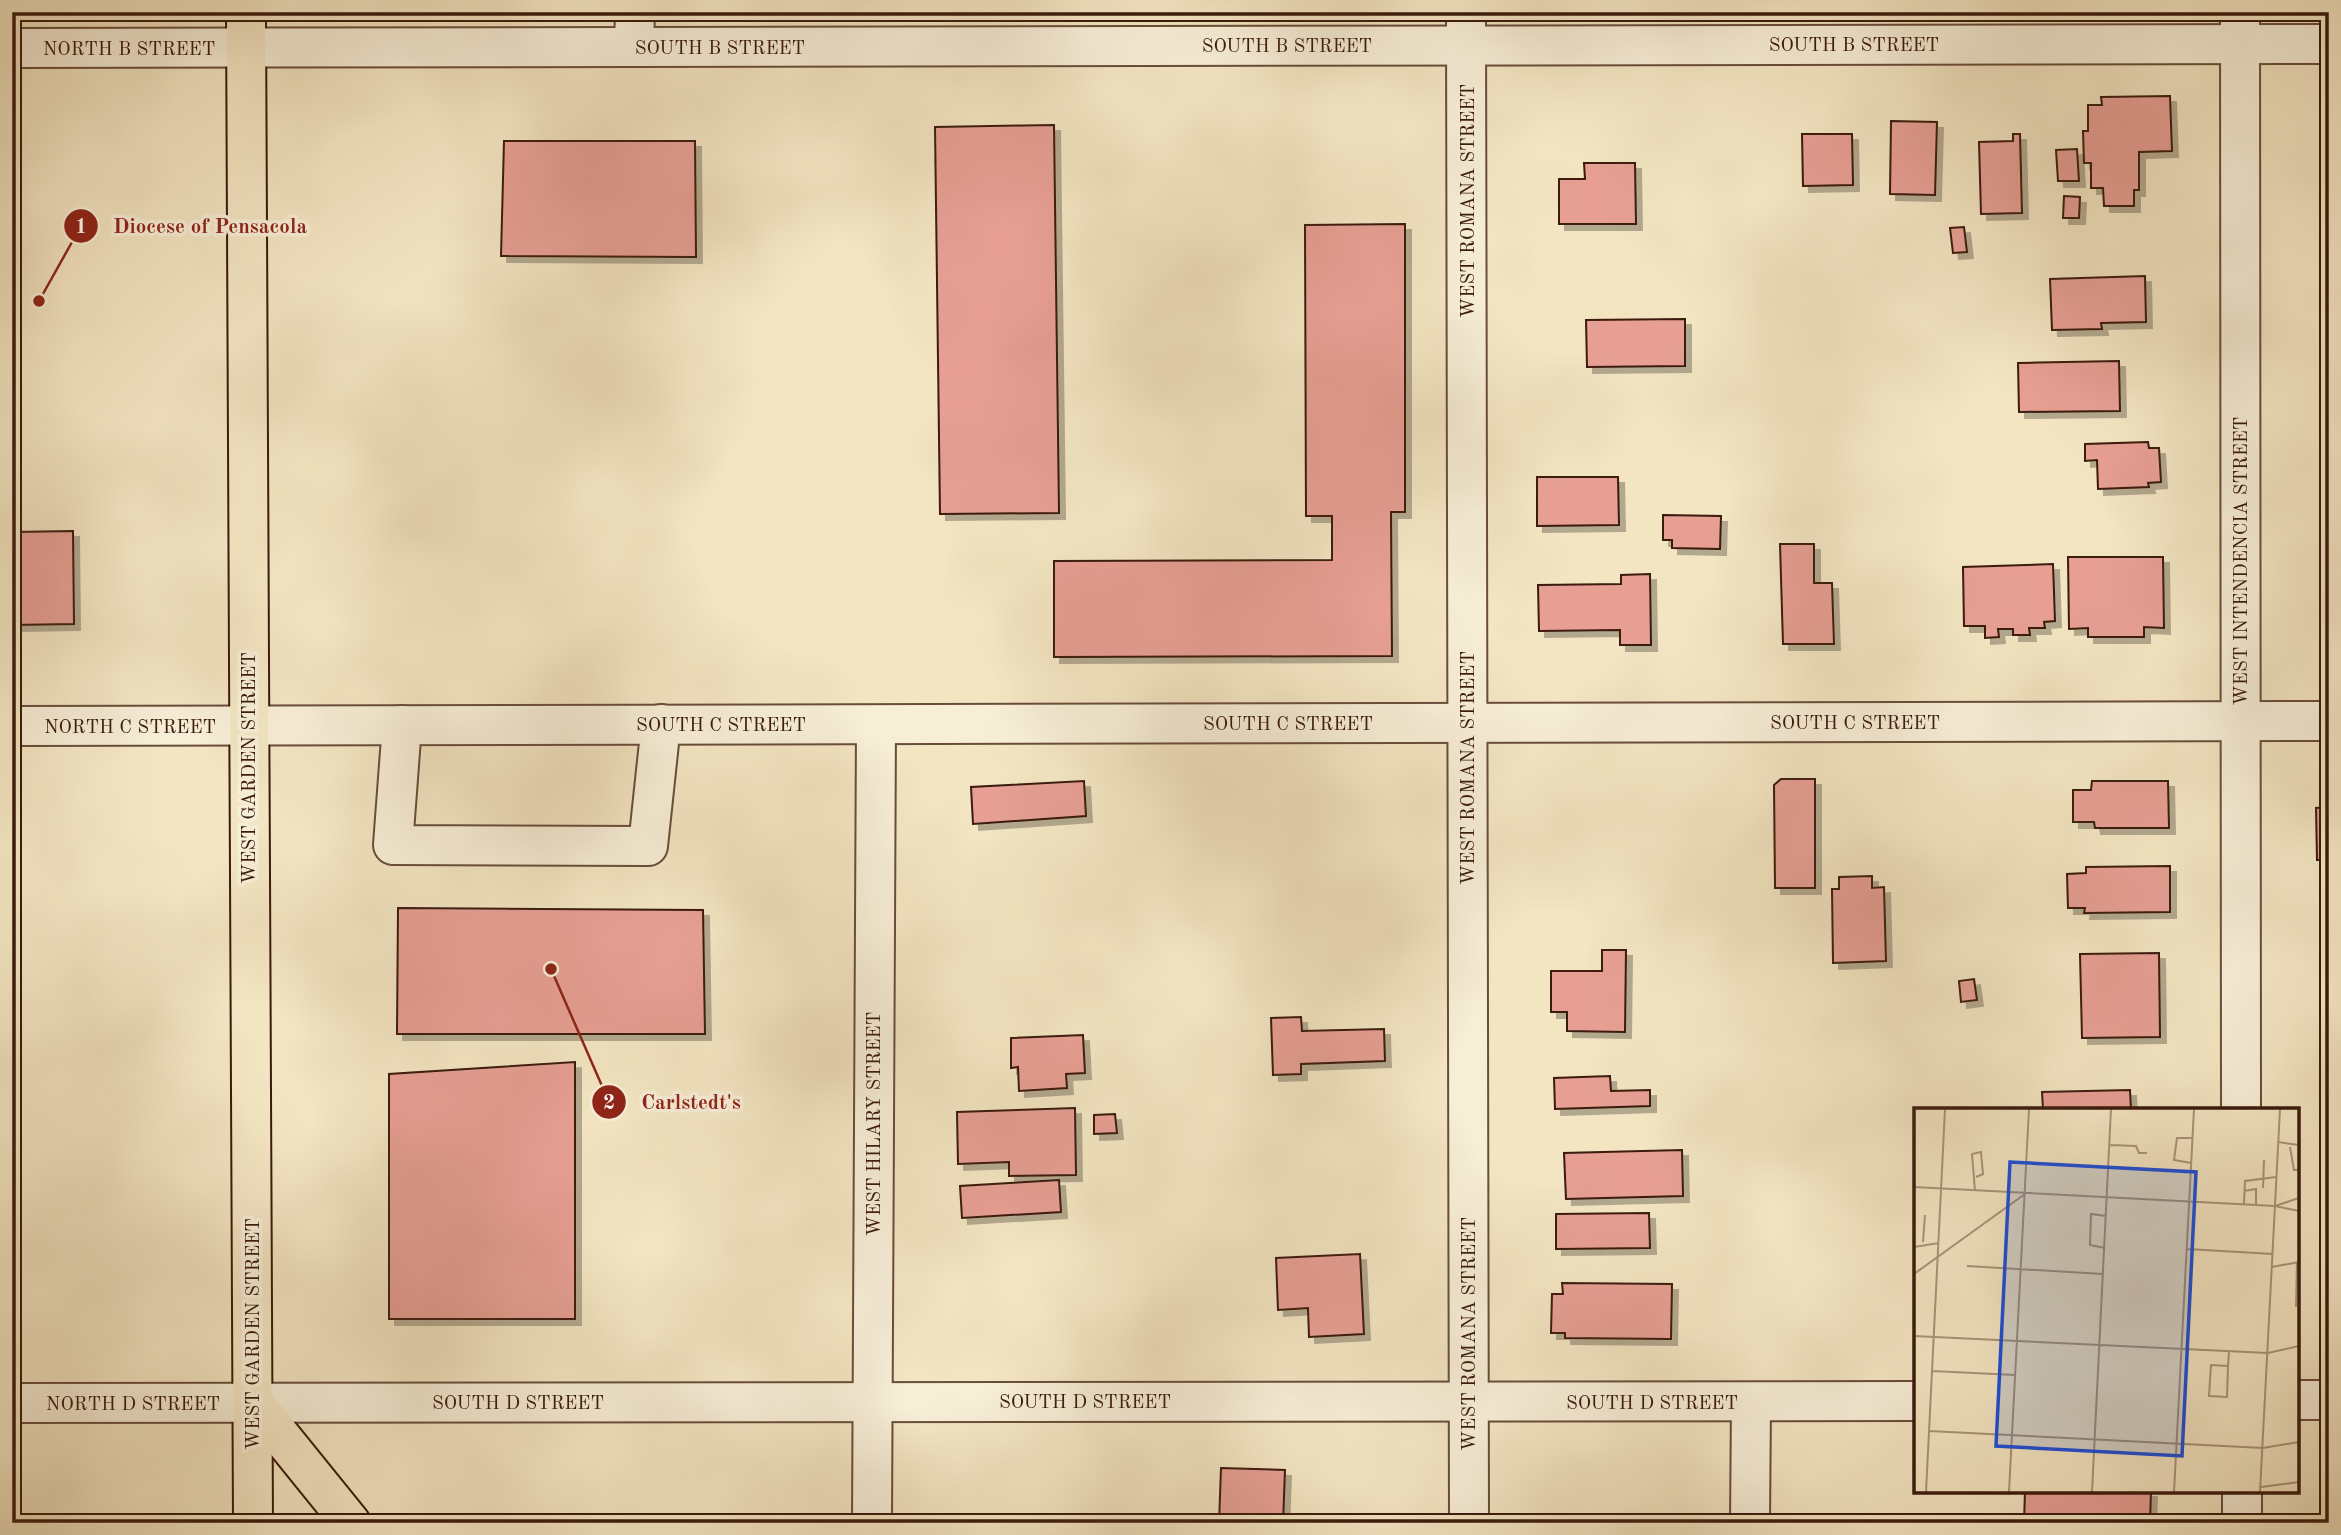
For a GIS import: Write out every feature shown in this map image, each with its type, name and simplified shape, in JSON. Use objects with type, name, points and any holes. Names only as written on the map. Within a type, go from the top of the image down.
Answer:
[{"type":"main road","name":"WEST GARDEN STREET","points":[[246,30],[247,726],[253,1523]]},
{"type":"main road","points":[[254,1403],[351,1523]]},
{"type":"street","name":"SOUTH B STREET","points":[[246,30],[2240,28],[2329,44]]},
{"type":"street","name":"WEST INTENDENCIA STREET","points":[[2240,28],[2241,1108]]},
{"type":"street","name":"WEST ROMANA STREET","points":[[1466,29],[1469,1523]]},
{"type":"street","name":"NORTH B STREET","points":[[12,48],[246,30]]},
{"type":"street","name":"SOUTH C STREET","points":[[247,726],[2329,721]]},
{"type":"street","points":[[402,725],[393,845],[648,846],[661,724]]},
{"type":"street","name":"WEST HILARY STREET","points":[[872,1523],[876,725]]},
{"type":"street","name":"NORTH C STREET","points":[[12,726],[247,726]]},
{"type":"street","name":"SOUTH D STREET","points":[[254,1403],[872,1400],[1914,1401]]},
{"type":"street","points":[[2299,1400],[2329,1400]]},
{"type":"street","points":[[1750,1523],[1751,1402]]},
{"type":"street","name":"NORTH D STREET","points":[[12,1403],[254,1403]]},
{"type":"street","points":[[2242,1493],[2242,1523]]},
{"type":"building","points":[[2170,96],[2172,151],[2139,152],[2139,190],[2134,190],[2134,206],[2104,206],[2103,188],[2091,188],[2091,163],[2084,163],[2083,131],[2088,131],[2088,105],[2102,105],[2101,97]]},
{"type":"building","points":[[1891,121],[1937,122],[1935,195],[1890,194]]},
{"type":"building","points":[[1054,125],[1059,513],[940,514],[935,127]]},
{"type":"building","points":[[1802,134],[1852,134],[1853,185],[1803,186]]},
{"type":"building","points":[[2013,134],[2020,134],[2022,213],[1981,214],[1979,142],[2013,141]]},
{"type":"building","points":[[504,141],[695,141],[696,257],[501,256]]},
{"type":"building","points":[[2077,149],[2079,181],[2058,181],[2056,150]]},
{"type":"building","points":[[1584,163],[1635,163],[1636,224],[1559,224],[1559,179],[1585,179]]},
{"type":"building","points":[[2064,196],[2080,197],[2079,218],[2063,218]]},
{"type":"building","points":[[1405,224],[1405,512],[1391,512],[1392,656],[1054,657],[1054,561],[1332,560],[1332,516],[1306,516],[1305,225]]},
{"type":"building","points":[[1964,227],[1967,252],[1953,253],[1950,228]]},
{"type":"building","points":[[2145,276],[2146,322],[2101,323],[2102,329],[2052,330],[2050,279]]},
{"type":"building","points":[[1685,319],[1685,366],[1587,367],[1586,320]]},
{"type":"building","points":[[2119,361],[2120,411],[2019,412],[2018,363]]},
{"type":"building","points":[[2148,442],[2149,448],[2159,448],[2161,482],[2148,483],[2149,487],[2098,489],[2097,460],[2085,461],[2085,444]]},
{"type":"building","points":[[1537,477],[1618,477],[1619,525],[1537,526]]},
{"type":"building","points":[[1663,515],[1721,516],[1720,549],[1672,548],[1672,540],[1663,540]]},
{"type":"building","points":[[73,531],[74,624],[12,625],[12,532]]},
{"type":"building","points":[[1780,544],[1814,544],[1814,583],[1832,583],[1834,644],[1783,644]]},
{"type":"building","points":[[2068,557],[2163,557],[2164,628],[2144,627],[2144,637],[2088,637],[2088,628],[2069,629]]},
{"type":"building","points":[[2053,564],[2055,621],[2044,622],[2045,628],[2029,628],[2030,635],[2013,635],[2013,629],[1998,629],[1999,637],[1985,638],[1985,626],[1964,626],[1963,567]]},
{"type":"building","points":[[1650,574],[1651,645],[1620,645],[1620,630],[1539,631],[1538,585],[1621,584],[1621,575]]},
{"type":"building","points":[[1781,779],[1815,779],[1815,888],[1775,888],[1774,785]]},
{"type":"building","points":[[1084,781],[1086,816],[973,824],[971,787]]},
{"type":"building","points":[[2092,781],[2168,781],[2169,828],[2095,828],[2094,822],[2073,822],[2073,790],[2091,790]]},
{"type":"building","points":[[2329,807],[2329,860],[2317,860],[2316,808]]},
{"type":"building","points":[[2170,866],[2170,912],[2084,913],[2085,908],[2068,908],[2067,874],[2086,873],[2086,867]]},
{"type":"building","points":[[1872,876],[1872,888],[1884,887],[1886,961],[1833,963],[1832,889],[1839,889],[1839,877]]},
{"type":"building","points":[[398,908],[703,910],[705,1034],[397,1034]]},
{"type":"building","points":[[1602,950],[1626,950],[1625,1032],[1567,1031],[1567,1012],[1551,1012],[1551,971],[1602,971]]},
{"type":"building","points":[[2159,953],[2160,1037],[2082,1038],[2080,954]]},
{"type":"building","points":[[1974,979],[1977,1000],[1961,1002],[1959,981]]},
{"type":"building","points":[[1301,1017],[1302,1031],[1384,1029],[1385,1061],[1301,1064],[1301,1074],[1273,1075],[1271,1018]]},
{"type":"building","points":[[1083,1035],[1085,1073],[1066,1074],[1067,1088],[1019,1091],[1018,1067],[1011,1068],[1011,1038]]},
{"type":"building","points":[[575,1062],[575,1319],[389,1319],[389,1074]]},
{"type":"building","points":[[1610,1076],[1611,1091],[1650,1090],[1650,1106],[1555,1109],[1554,1078]]},
{"type":"building","points":[[2130,1090],[2131,1108],[2043,1108],[2042,1092]]},
{"type":"building","points":[[1075,1108],[1076,1175],[1009,1176],[1009,1162],[958,1164],[957,1112]]},
{"type":"building","points":[[1115,1114],[1117,1133],[1094,1134],[1094,1115]]},
{"type":"building","points":[[1682,1150],[1683,1196],[1566,1199],[1564,1153]]},
{"type":"building","points":[[1059,1180],[1061,1212],[962,1218],[960,1186]]},
{"type":"building","points":[[1649,1213],[1650,1248],[1556,1249],[1556,1214]]},
{"type":"building","points":[[1360,1254],[1364,1334],[1309,1337],[1308,1308],[1278,1310],[1276,1258]]},
{"type":"building","points":[[1562,1283],[1672,1284],[1671,1339],[1565,1338],[1565,1333],[1551,1333],[1552,1294],[1563,1294]]},
{"type":"building","points":[[1221,1468],[1285,1470],[1283,1523],[1219,1523]]},
{"type":"building","points":[[2025,1493],[2151,1493],[2150,1523],[2024,1523]]},
{"type":"place","name":"Diocese of Pensacola","points":[[39,301]]},
{"type":"place","name":"Carlstedt's","points":[[551,969]]}]
